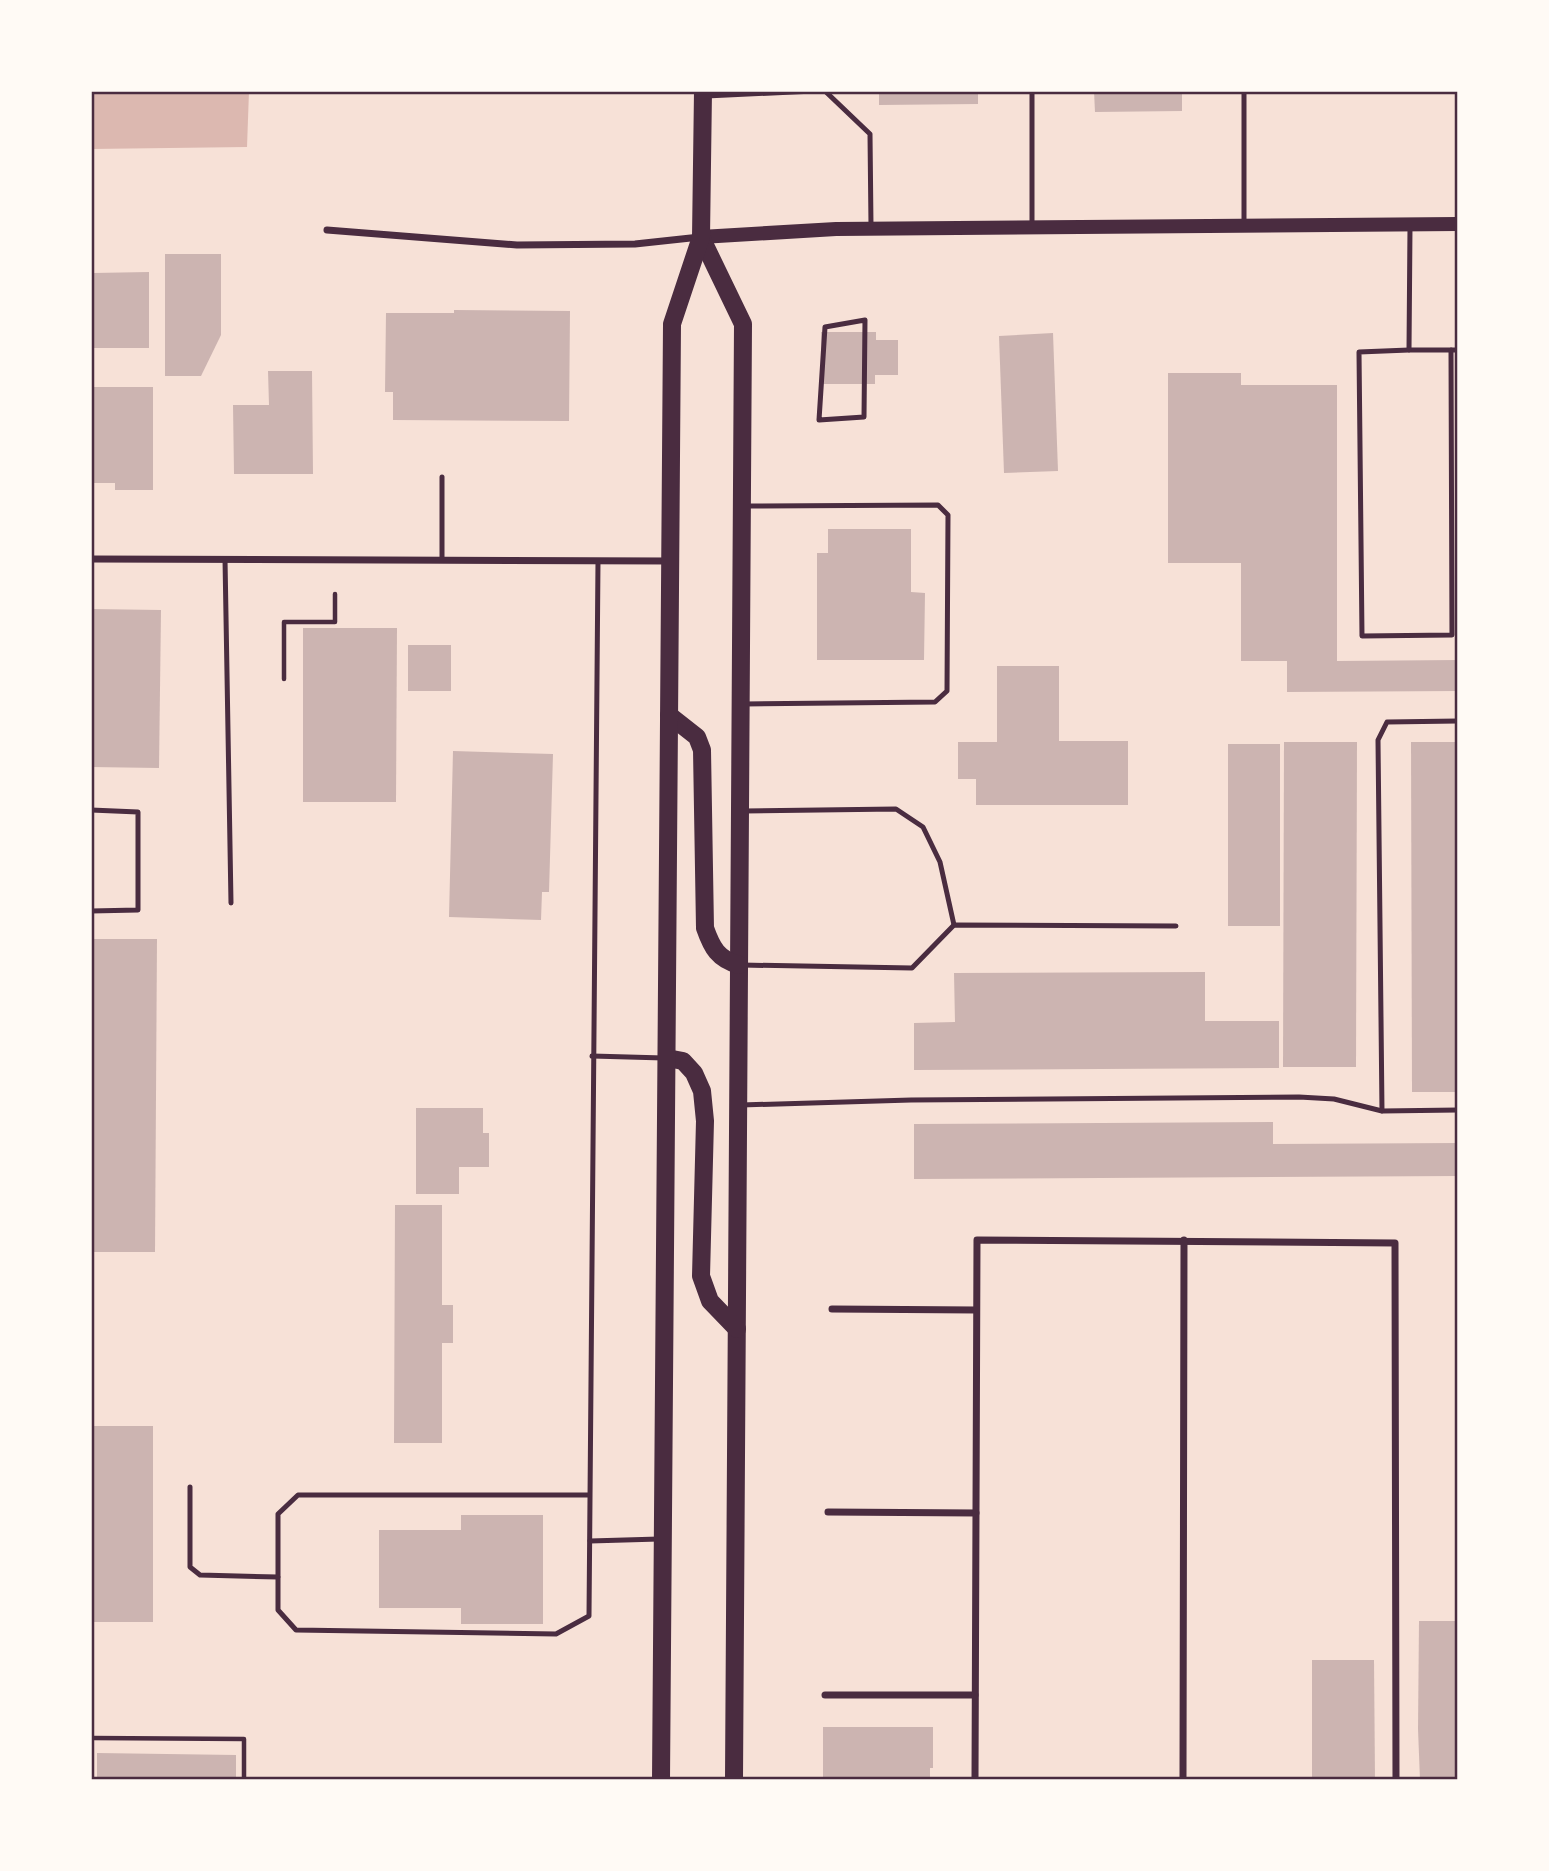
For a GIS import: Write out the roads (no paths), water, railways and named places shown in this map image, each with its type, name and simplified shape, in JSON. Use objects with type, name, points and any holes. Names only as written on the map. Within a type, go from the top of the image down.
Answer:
[{"type":"main road","points":[[661,1780],[672,324],[701,237],[704,94]]},
{"type":"main road","points":[[701,237],[811,230],[1458,224]]},
{"type":"main road","points":[[701,237],[743,324],[734,1780]]},
{"type":"main road","points":[[669,715],[697,737],[702,750],[705,928],[712,948],[724,961],[739,965]]},
{"type":"main road","points":[[667,1058],[682,1061],[694,1073],[702,1091],[705,1121],[701,1276],[710,1301],[737,1329]]},
{"type":"street","points":[[327,230],[517,245],[635,244],[701,237]]},
{"type":"street","points":[[91,559],[671,561]]},
{"type":"street","points":[[975,1780],[977,1240],[1184,1240],[1395,1242],[1396,1780]]},
{"type":"street","points":[[1183,1780],[1184,1240]]},
{"type":"street","points":[[832,1309],[976,1310]]},
{"type":"street","points":[[828,1512],[976,1513]]},
{"type":"street","points":[[825,1695],[975,1695]]},
{"type":"lane","points":[[704,94],[814,91]]},
{"type":"lane","points":[[825,91],[870,134],[871,229]]},
{"type":"lane","points":[[1031,91],[1031,228]]},
{"type":"lane","points":[[1244,91],[1244,226]]},
{"type":"lane","points":[[1409,350],[1410,225]]},
{"type":"lane","points":[[865,320],[864,417],[819,420],[825,327],[865,320]]},
{"type":"lane","points":[[1455,350],[1452,635],[1362,636],[1359,352],[1455,350]]},
{"type":"lane","points":[[442,477],[442,560]]},
{"type":"lane","points":[[741,704],[935,702],[947,691],[948,515],[938,505],[742,506]]},
{"type":"lane","points":[[225,559],[231,903]]},
{"type":"lane","points":[[590,1495],[298,1495],[278,1514],[278,1610],[296,1630],[556,1634],[589,1616],[598,561]]},
{"type":"lane","points":[[1382,1111],[1378,740],[1387,722],[1458,721]]},
{"type":"lane","points":[[740,811],[896,809],[923,827],[940,862],[954,925]]},
{"type":"lane","points":[[91,810],[138,812],[138,910],[91,911]]},
{"type":"lane","points":[[739,965],[912,968],[954,925],[1176,926]]},
{"type":"lane","points":[[592,1056],[667,1058]]},
{"type":"lane","points":[[738,1105],[911,1100],[1299,1097],[1334,1099],[1382,1111],[1458,1110]]},
{"type":"lane","points":[[190,1487],[190,1567],[200,1575],[278,1577]]},
{"type":"lane","points":[[590,1541],[662,1538]]}]
